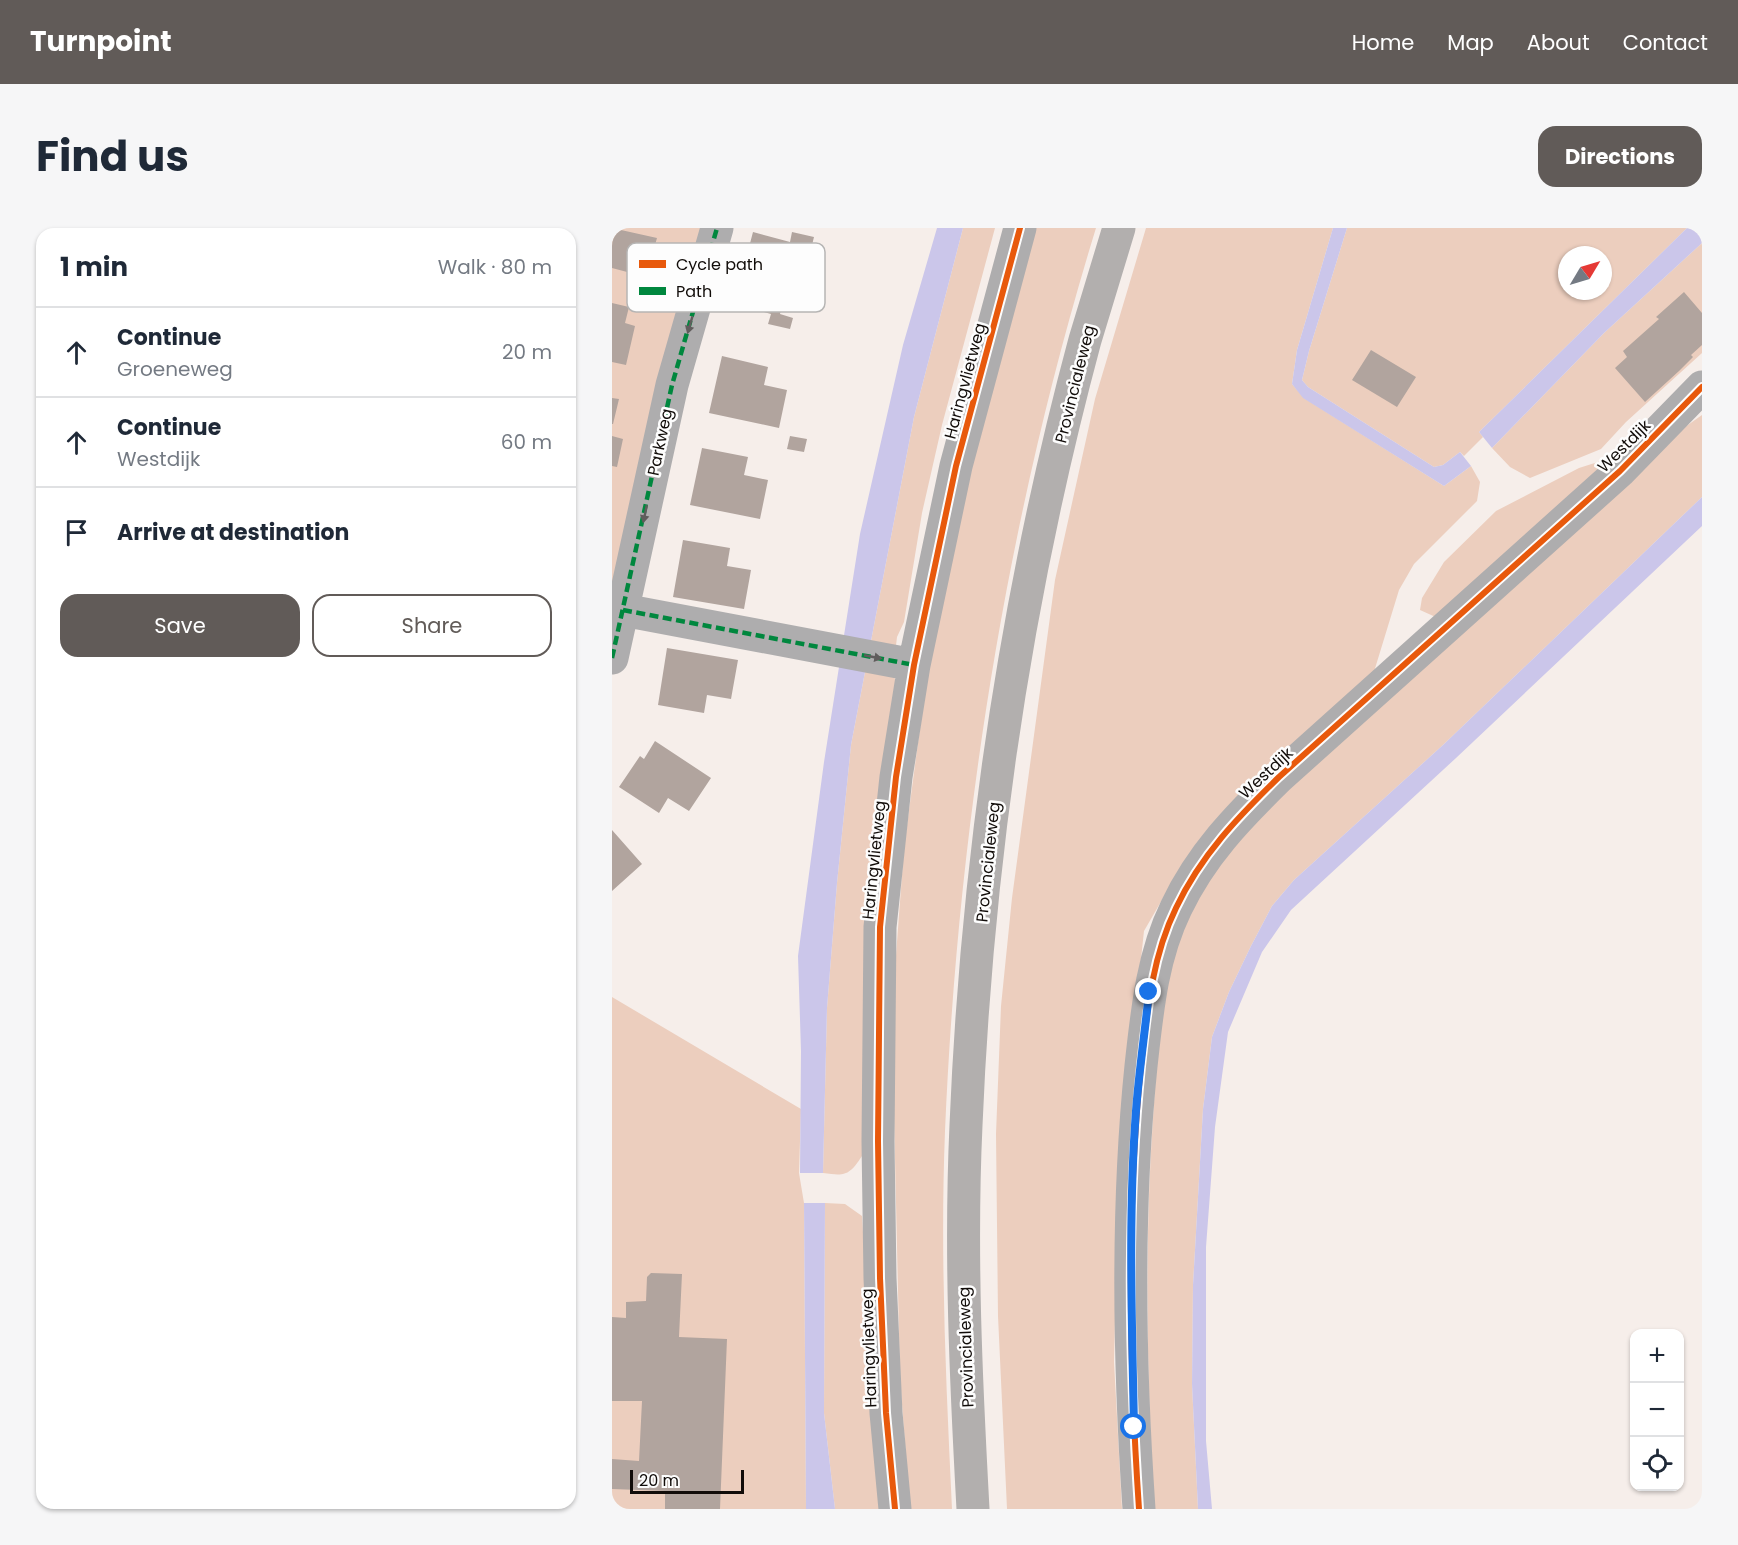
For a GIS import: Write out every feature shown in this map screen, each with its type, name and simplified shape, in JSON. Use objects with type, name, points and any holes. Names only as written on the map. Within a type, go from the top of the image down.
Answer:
[{"type":"main road","name":"Provincialeweg","points":[[973,1509],[964,1293],[966,1126],[976,969],[990,834],[1010,692],[1034,562],[1085,340],[1119,228]]},
{"type":"street","name":"Parkweg","points":[[713,243],[717,228]]},
{"type":"street","name":"Haringvlietweg","points":[[895,1509],[886,1413],[880,1278],[878,1141],[880,938],[896,777],[914,665],[956,466],[1020,228]]},
{"type":"street","name":"Parkweg","points":[[612,658],[672,385],[693,312]]},
{"type":"street","name":"Westdijk","points":[[1139,1509],[1134,1427],[1131,1244],[1136,1112],[1149,992],[1162,944],[1176,908],[1210,850],[1232,824],[1279,777],[1620,471],[1702,387]]},
{"type":"street","points":[[1663,426],[1702,404]]},
{"type":"street","points":[[623,610],[914,665]]},
{"type":"shaded area","points":[[612,228],[706,228],[702,243],[627,243],[627,312],[685,312],[612,599]]},
{"type":"shaded area","points":[[937,228],[963,228],[914,417],[851,745],[827,1008],[823,1173],[800,1173],[801,1051],[798,956],[824,762],[860,534],[903,345]]},
{"type":"shaded area","points":[[963,228],[995,228],[942,425],[922,513],[904,622],[897,637],[893,671],[896,684],[862,1156],[854,1168],[846,1173],[823,1173],[827,1008],[851,745],[914,417]]},
{"type":"shaded area","points":[[1034,228],[1096,228],[1064,338],[1036,449],[1012,562],[975,788],[961,902],[945,1131],[943,1226],[944,1320],[952,1509],[910,1509],[900,1378],[894,1114],[894,982],[904,848],[925,690],[949,568],[988,396]]},
{"type":"shaded area","points":[[1146,228],[1333,228],[1297,350],[1292,384],[1304,398],[1444,486],[1471,466],[1480,482],[1477,501],[1414,564],[1399,590],[1373,675],[1181,867],[1144,931],[1119,1161],[1114,1362],[1122,1509],[1007,1509],[998,1316],[996,1134],[1001,1006],[1012,898],[1055,580],[1095,399]]},
{"type":"shaded area","points":[[1333,228],[1347,228],[1302,380],[1308,387],[1434,467],[1443,465],[1460,452],[1471,466],[1444,486],[1303,398],[1292,384],[1297,350]]},
{"type":"shaded area","points":[[1347,228],[1687,228],[1479,432],[1483,437],[1464,456],[1460,452],[1443,465],[1434,467],[1308,387],[1302,380]]},
{"type":"shaded area","points":[[1687,228],[1702,228],[1702,243],[1604,333],[1492,448],[1479,432]]},
{"type":"shaded area","points":[[1702,243],[1702,353],[1626,422],[1601,449],[1530,478],[1510,467],[1492,448],[1604,333]]},
{"type":"shaded area","points":[[1702,415],[1702,497],[1443,745],[1294,880],[1272,906],[1251,946],[1229,992],[1212,1037],[1203,1109],[1193,1285],[1192,1384],[1198,1509],[1154,1509],[1147,1314],[1148,1216],[1153,1118],[1160,1027],[1167,982],[1179,938],[1192,906],[1214,871],[1254,820],[1668,439]]},
{"type":"shaded area","points":[[1623,454],[1440,619],[1420,610],[1422,598],[1444,562],[1496,511],[1579,468]]},
{"type":"shaded area","points":[[1702,497],[1702,526],[1291,910],[1262,952],[1228,1032],[1215,1127],[1206,1247],[1206,1441],[1212,1509],[1198,1509],[1192,1384],[1193,1285],[1203,1109],[1212,1037],[1229,992],[1251,946],[1272,906],[1294,880],[1443,745]]},
{"type":"shaded area","points":[[612,997],[801,1109],[799,1173],[804,1203],[806,1509],[612,1509]]},
{"type":"shaded area","points":[[804,1203],[825,1203],[824,1413],[835,1509],[806,1509]]},
{"type":"shaded area","points":[[825,1203],[845,1204],[862,1216],[880,1509],[835,1509],[824,1413]]},
{"type":"building","points":[[612,228],[657,238],[656,243],[627,243],[627,272],[612,268]]},
{"type":"building","points":[[753,232],[790,242],[792,232],[814,237],[812,243],[750,243]]},
{"type":"building","points":[[1684,292],[1702,313],[1702,345],[1679,371],[1645,402],[1615,368],[1627,357],[1623,351],[1659,319],[1656,317]]},
{"type":"building","points":[[612,303],[627,307],[625,323],[635,326],[626,365],[612,362]]},
{"type":"building","points":[[764,312],[781,312],[780,314],[793,318],[790,329],[768,324],[771,314]]},
{"type":"building","points":[[1371,350],[1416,377],[1397,407],[1352,380]]},
{"type":"building","points":[[722,356],[768,367],[764,385],[787,390],[779,428],[709,413]]},
{"type":"building","points":[[612,398],[619,399],[613,424],[612,424]]},
{"type":"building","points":[[612,436],[623,439],[617,467],[612,466]]},
{"type":"building","points":[[790,436],[807,439],[804,452],[787,449]]},
{"type":"building","points":[[702,448],[748,457],[744,475],[768,480],[760,519],[690,505]]},
{"type":"building","points":[[683,540],[730,548],[727,566],[751,570],[744,609],[673,597]]},
{"type":"building","points":[[667,648],[738,660],[731,699],[707,695],[704,713],[658,705]]},
{"type":"building","points":[[655,741],[711,778],[689,811],[668,798],[659,813],[619,787],[640,756],[644,759]]},
{"type":"building","points":[[612,830],[642,864],[612,891]]},
{"type":"building","points":[[651,1273],[682,1274],[679,1337],[727,1339],[720,1509],[665,1509],[665,1491],[612,1489],[612,1459],[639,1461],[642,1401],[612,1401],[612,1317],[626,1318],[626,1302],[646,1301],[647,1277]]},
{"type":"marked path","points":[[713,243],[717,228]]},
{"type":"marked path","points":[[612,658],[672,385],[693,312]]},
{"type":"marked path","points":[[623,610],[914,665]]},
{"type":"cycle path","points":[[895,1509],[886,1413],[880,1278],[878,1141],[880,927],[896,777],[914,665],[956,466],[1020,228]]},
{"type":"cycle path","points":[[1139,1509],[1131,1343],[1131,1232],[1136,1121],[1148,1005],[1161,946],[1176,908],[1209,854],[1235,822],[1279,777],[1620,471],[1702,387]]},
{"type":"route","points":[[1134,1427],[1131,1244],[1136,1112],[1149,992]]}]
